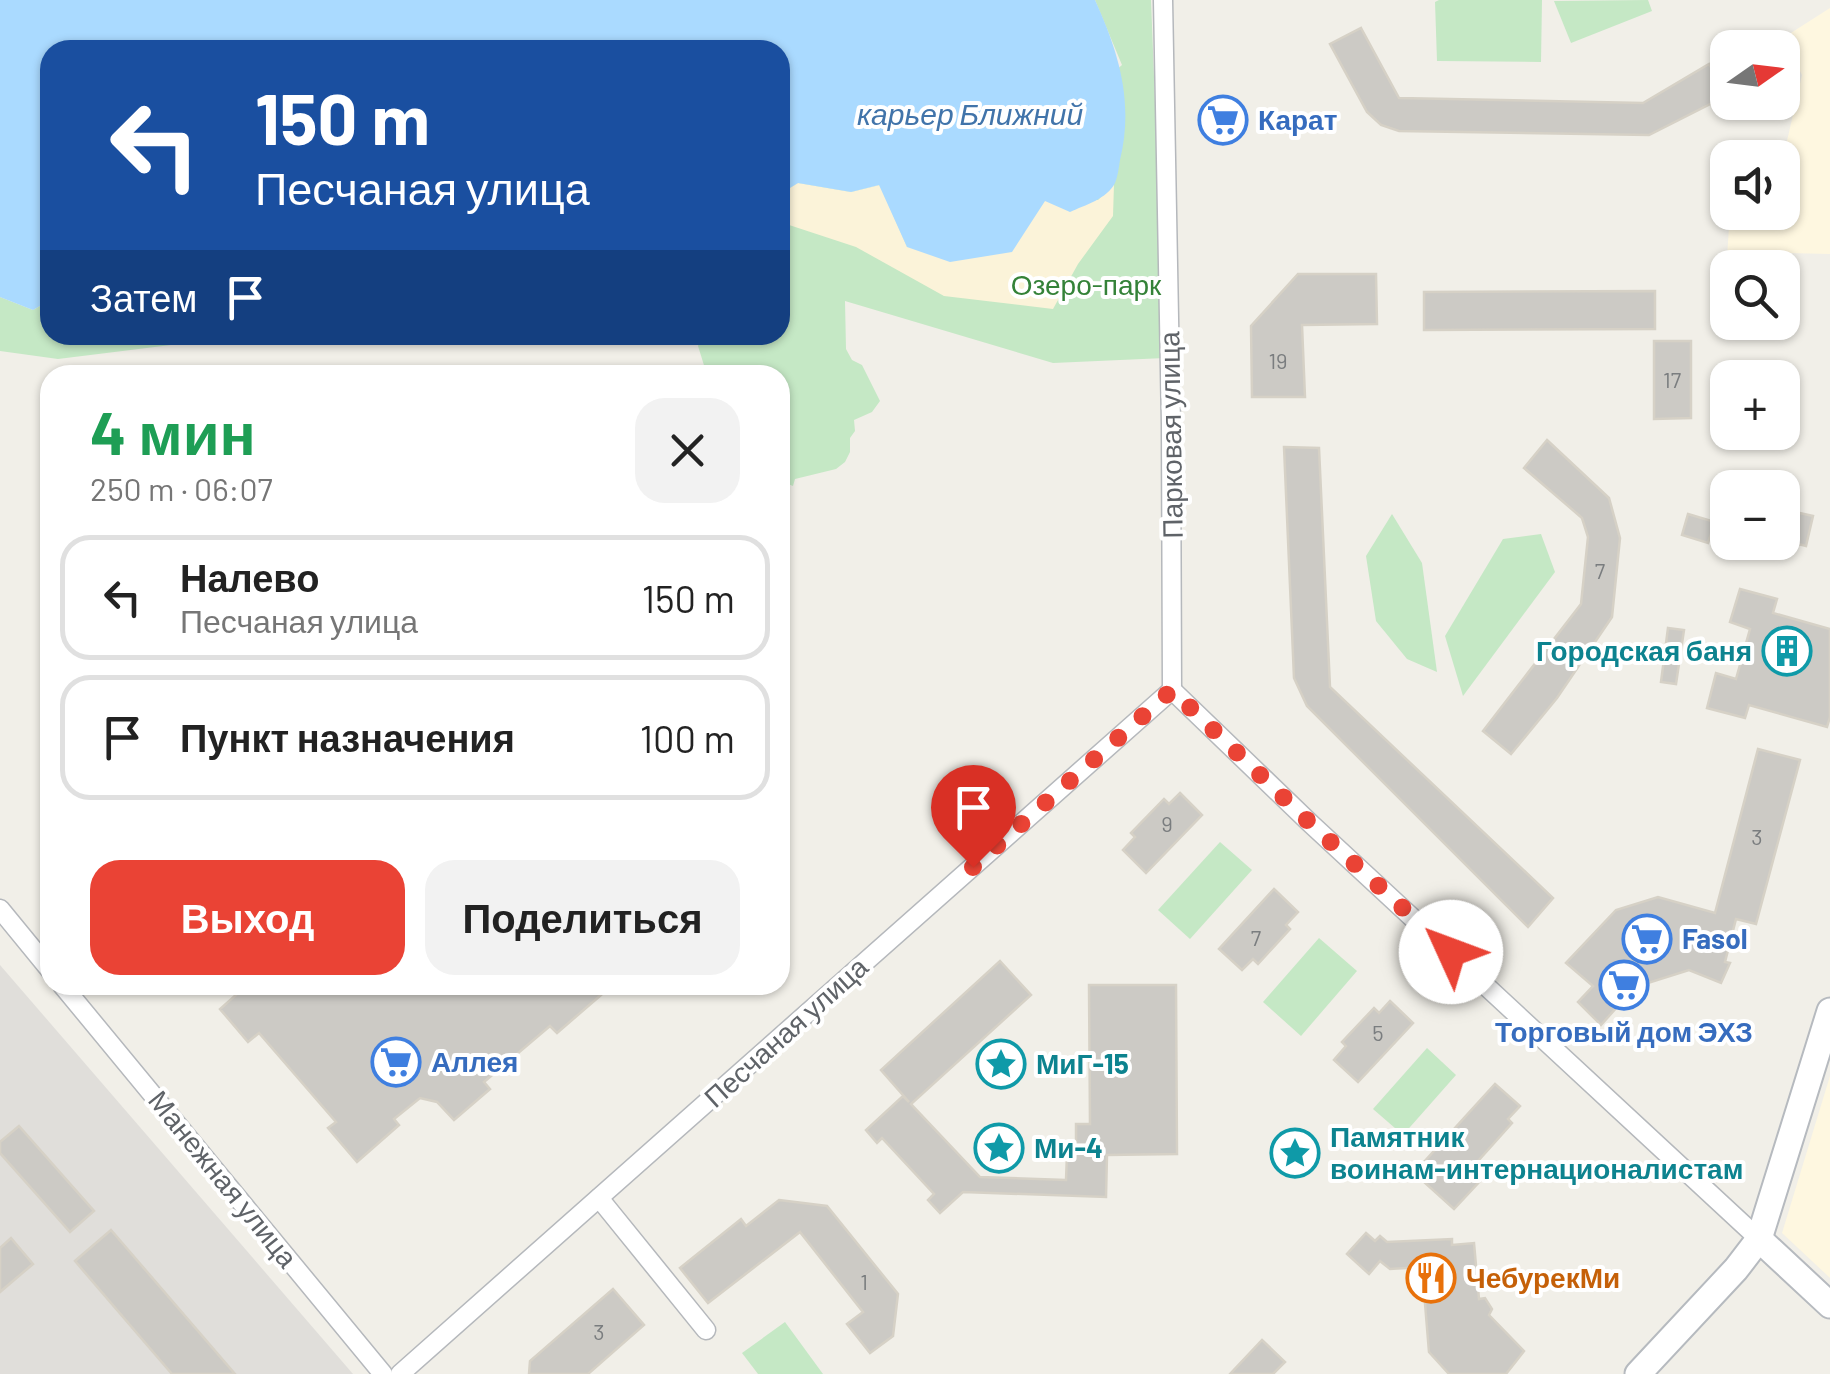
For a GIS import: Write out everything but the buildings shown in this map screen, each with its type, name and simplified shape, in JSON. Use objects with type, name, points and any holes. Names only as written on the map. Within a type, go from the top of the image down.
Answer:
[{"type":"street","name":"Парковая улица","points":[[1164,0],[1172,690]]},
{"type":"street","name":"Песчаная улица","points":[[400,1374],[1172,690]]},
{"type":"street","points":[[1172,690],[1830,1305]]},
{"type":"street","points":[[0,909],[40,958]]},
{"type":"street","name":"Манежная улица","points":[[70,995],[383,1374]]},
{"type":"street","points":[[1638,1374],[1736,1269],[1759,1238],[1830,1011]]},
{"type":"street","points":[[599,1198],[706,1330]]},
{"type":"shaded area","points":[[1830,8],[1830,254],[1727,250],[1729,230],[1800,230],[1800,140],[1787,140],[1792,120],[1800,120],[1800,30],[1796,30]]},
{"type":"shaded area","points":[[0,965],[353,1374],[0,1374]]},
{"type":"shaded area","points":[[1830,1076],[1830,1278],[1782,1233]]},
{"type":"green space","name":"Озеро-парк","points":[[1095,0],[1151,0],[1165,358],[1053,363],[845,301],[846,349],[852,360],[862,365],[880,401],[872,412],[854,420],[855,431],[845,462],[836,469],[795,479],[793,486],[790,485],[790,365],[704,365],[698,346],[790,345],[790,188],[798,183],[851,192],[880,185],[907,247],[1122,65]]},
{"type":"green space","points":[[1542,0],[1541,62],[1437,61],[1435,2]]},
{"type":"green space","points":[[1648,0],[1652,11],[1571,43],[1554,1]]},
{"type":"green space","points":[[0,297],[33,310],[40,306],[40,345],[171,345],[58,359],[0,351]]},
{"type":"green space","points":[[1392,514],[1422,563],[1437,672],[1407,659],[1376,621],[1366,556]]},
{"type":"green space","points":[[1541,534],[1555,572],[1463,696],[1445,636],[1503,539]]},
{"type":"green space","points":[[1220,842],[1252,870],[1190,939],[1158,910]]},
{"type":"green space","points":[[1319,938],[1357,971],[1301,1036],[1263,1002]]},
{"type":"green space","points":[[1427,1048],[1456,1075],[1403,1135],[1373,1109]]},
{"type":"green space","points":[[785,1322],[823,1374],[758,1374],[742,1353]]},
{"type":"sand","points":[[798,183],[851,192],[880,185],[907,247],[1045,201],[1098,200],[1114,184],[1113,216],[1078,264],[1053,309],[944,296],[856,247],[790,225],[790,188]]},
{"type":"water","name":"карьер Ближний","points":[[0,0],[1095,0],[1122,78],[1124,139],[1118,174],[1111,189],[1070,212],[1045,201],[1012,252],[950,262],[907,247],[879,185],[851,192],[798,183],[790,188],[790,40],[40,40],[40,306],[33,310],[0,297]]},
{"type":"place","name":"Карат","points":[[1223,120]]},
{"type":"place","name":"Городская баня","points":[[1787,651]]},
{"type":"place","name":"Fasol","points":[[1647,939]]},
{"type":"place","name":"Торговый дом ЭХЗ","points":[[1624,985]]},
{"type":"place","name":"Аллея","points":[[396,1062]]},
{"type":"place","name":"МиГ-15","points":[[1001,1064]]},
{"type":"place","name":"Ми-4","points":[[999,1148]]},
{"type":"place","name":"Памятник воинам-интернационалистам","points":[[1295,1153]]},
{"type":"place","name":"ЧебурекМи","points":[[1431,1278]]},
{"type":"route","points":[[973,867],[1172,690],[1451,952]]}]
